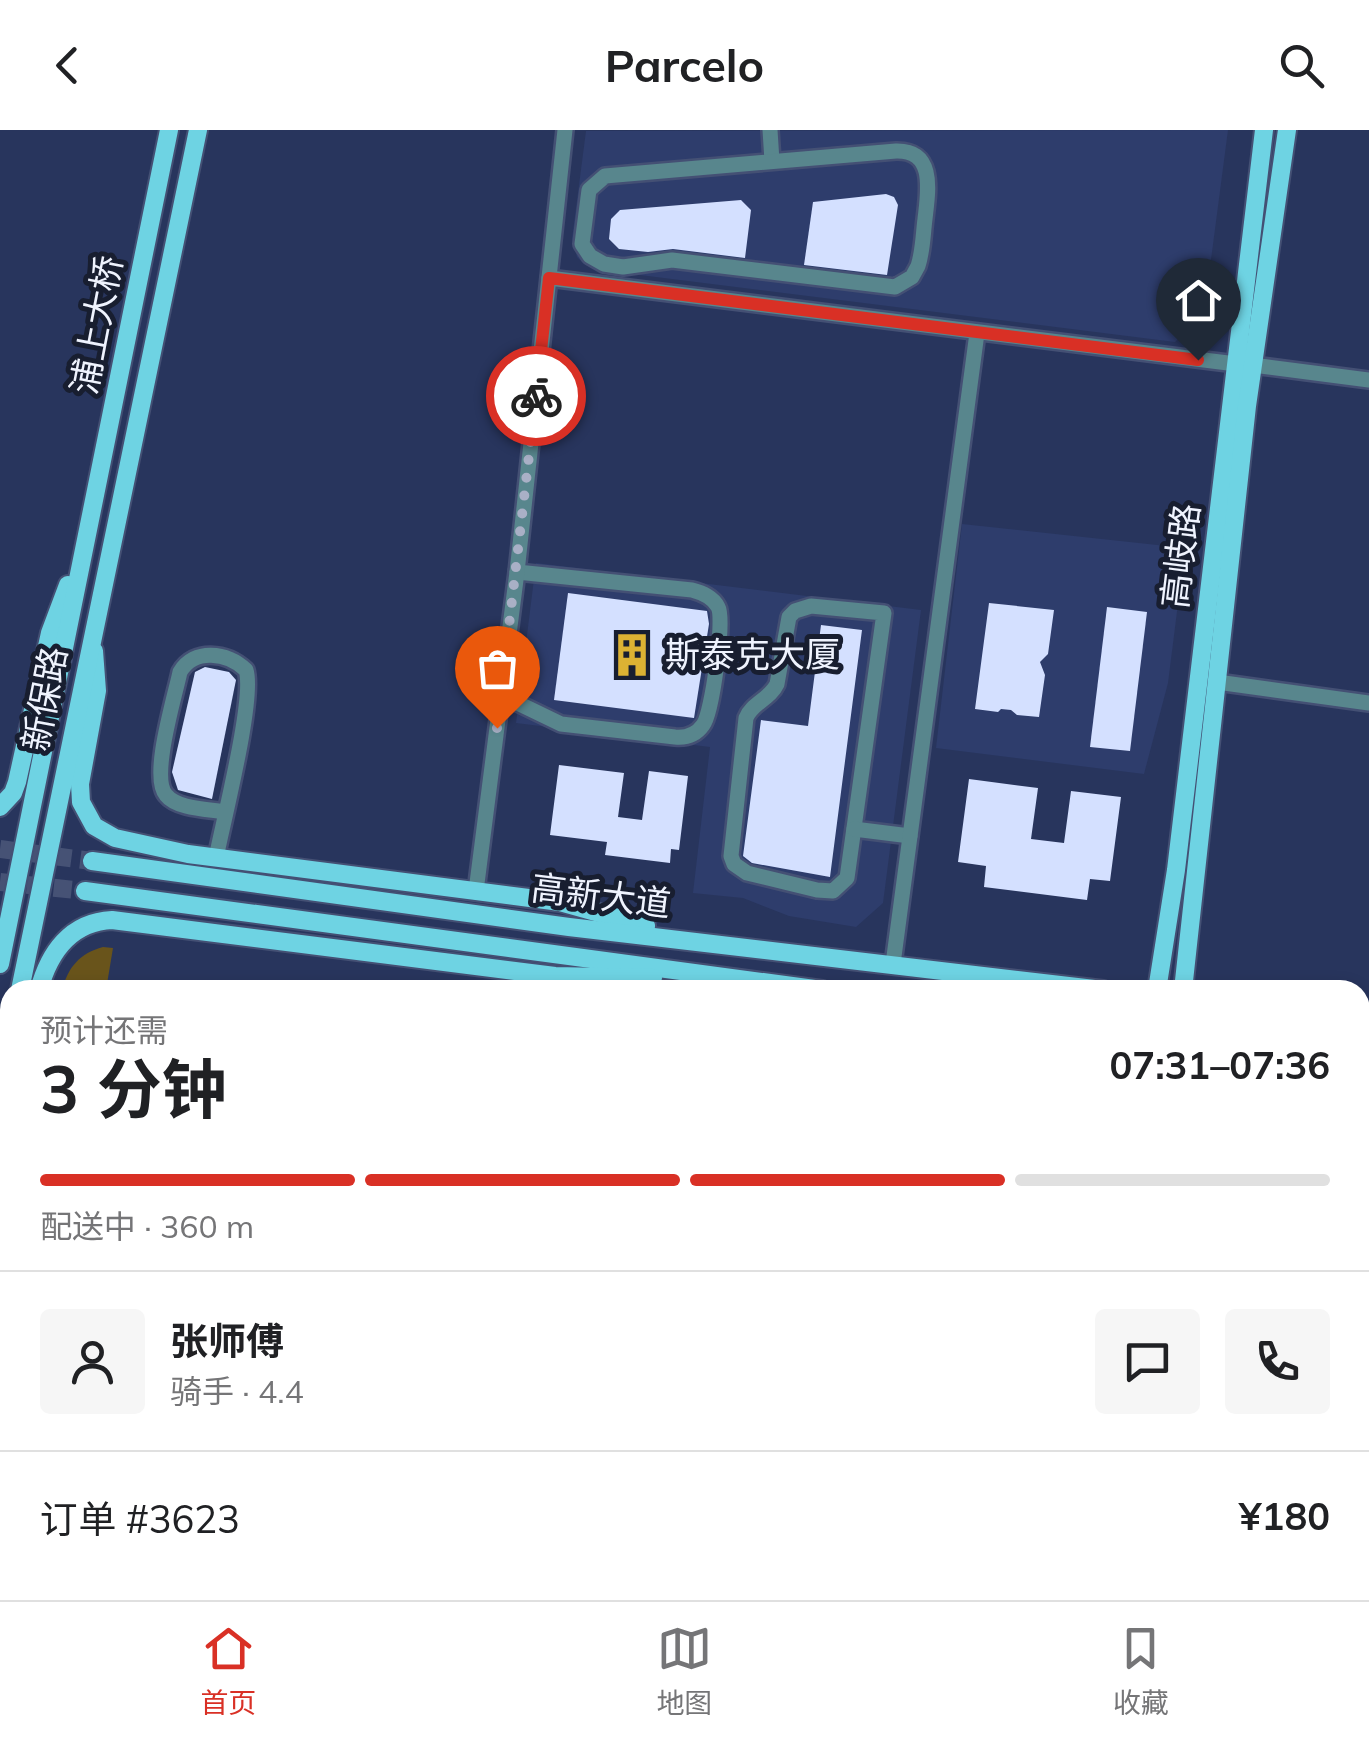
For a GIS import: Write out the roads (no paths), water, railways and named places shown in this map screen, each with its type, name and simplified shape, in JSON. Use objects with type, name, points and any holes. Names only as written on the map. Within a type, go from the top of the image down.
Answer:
[{"type":"main road","name":"浦上大桥","points":[[88,533],[169,130]]},
{"type":"main road","name":"新保路","points":[[22,980],[198,130]]},
{"type":"main road","name":"高岐路","points":[[1184,980],[1218,682],[1264,130]]},
{"type":"main road","name":"高岐路","points":[[1159,980],[1244,364],[1287,130]]},
{"type":"main road","points":[[0,807],[18,782],[50,633],[88,533]]},
{"type":"main road","name":"新保路","points":[[0,964],[88,533]]},
{"type":"main road","points":[[92,630],[98,692],[80,784],[86,815],[103,832],[132,844],[216,858],[560,902],[694,940]]},
{"type":"main road","name":"高新大道","points":[[92,861],[569,927],[1022,980]]},
{"type":"main road","name":"高新大道","points":[[85,891],[741,980]]},
{"type":"main road","points":[[43,980],[49,959],[59,944],[92,923],[112,920],[556,976],[647,978],[692,974]]},
{"type":"street","points":[[476,891],[517,572],[565,130]]},
{"type":"street","points":[[770,130],[772,161]]},
{"type":"street","points":[[905,151],[924,165],[928,188],[920,260],[912,277],[902,284],[888,287],[760,272],[672,260],[632,266],[604,264],[585,250],[581,237],[589,190],[605,176],[905,151]]},
{"type":"street","points":[[755,305],[760,272]]},
{"type":"street","points":[[549,278],[1369,380]]},
{"type":"street","points":[[893,964],[978,333]]},
{"type":"street","points":[[502,695],[560,724],[675,737],[695,733],[705,723],[710,709],[721,615],[710,597],[692,590],[517,572]]},
{"type":"street","points":[[811,606],[884,613],[854,828],[847,878],[834,890],[748,874],[734,864],[731,856],[746,718],[777,684],[789,617],[795,610],[811,606]]},
{"type":"street","points":[[216,858],[246,706],[248,676],[232,660],[199,656],[186,662],[180,672],[161,764],[161,784],[173,800],[225,812]]},
{"type":"street","points":[[1218,682],[1369,702]]},
{"type":"street","points":[[854,828],[910,836]]},
{"type":"tunnel","points":[[0,849],[92,861]]},
{"type":"tunnel","points":[[0,882],[85,891]]},
{"type":"place","name":"斯泰克大厦","points":[[632,655]]}]
